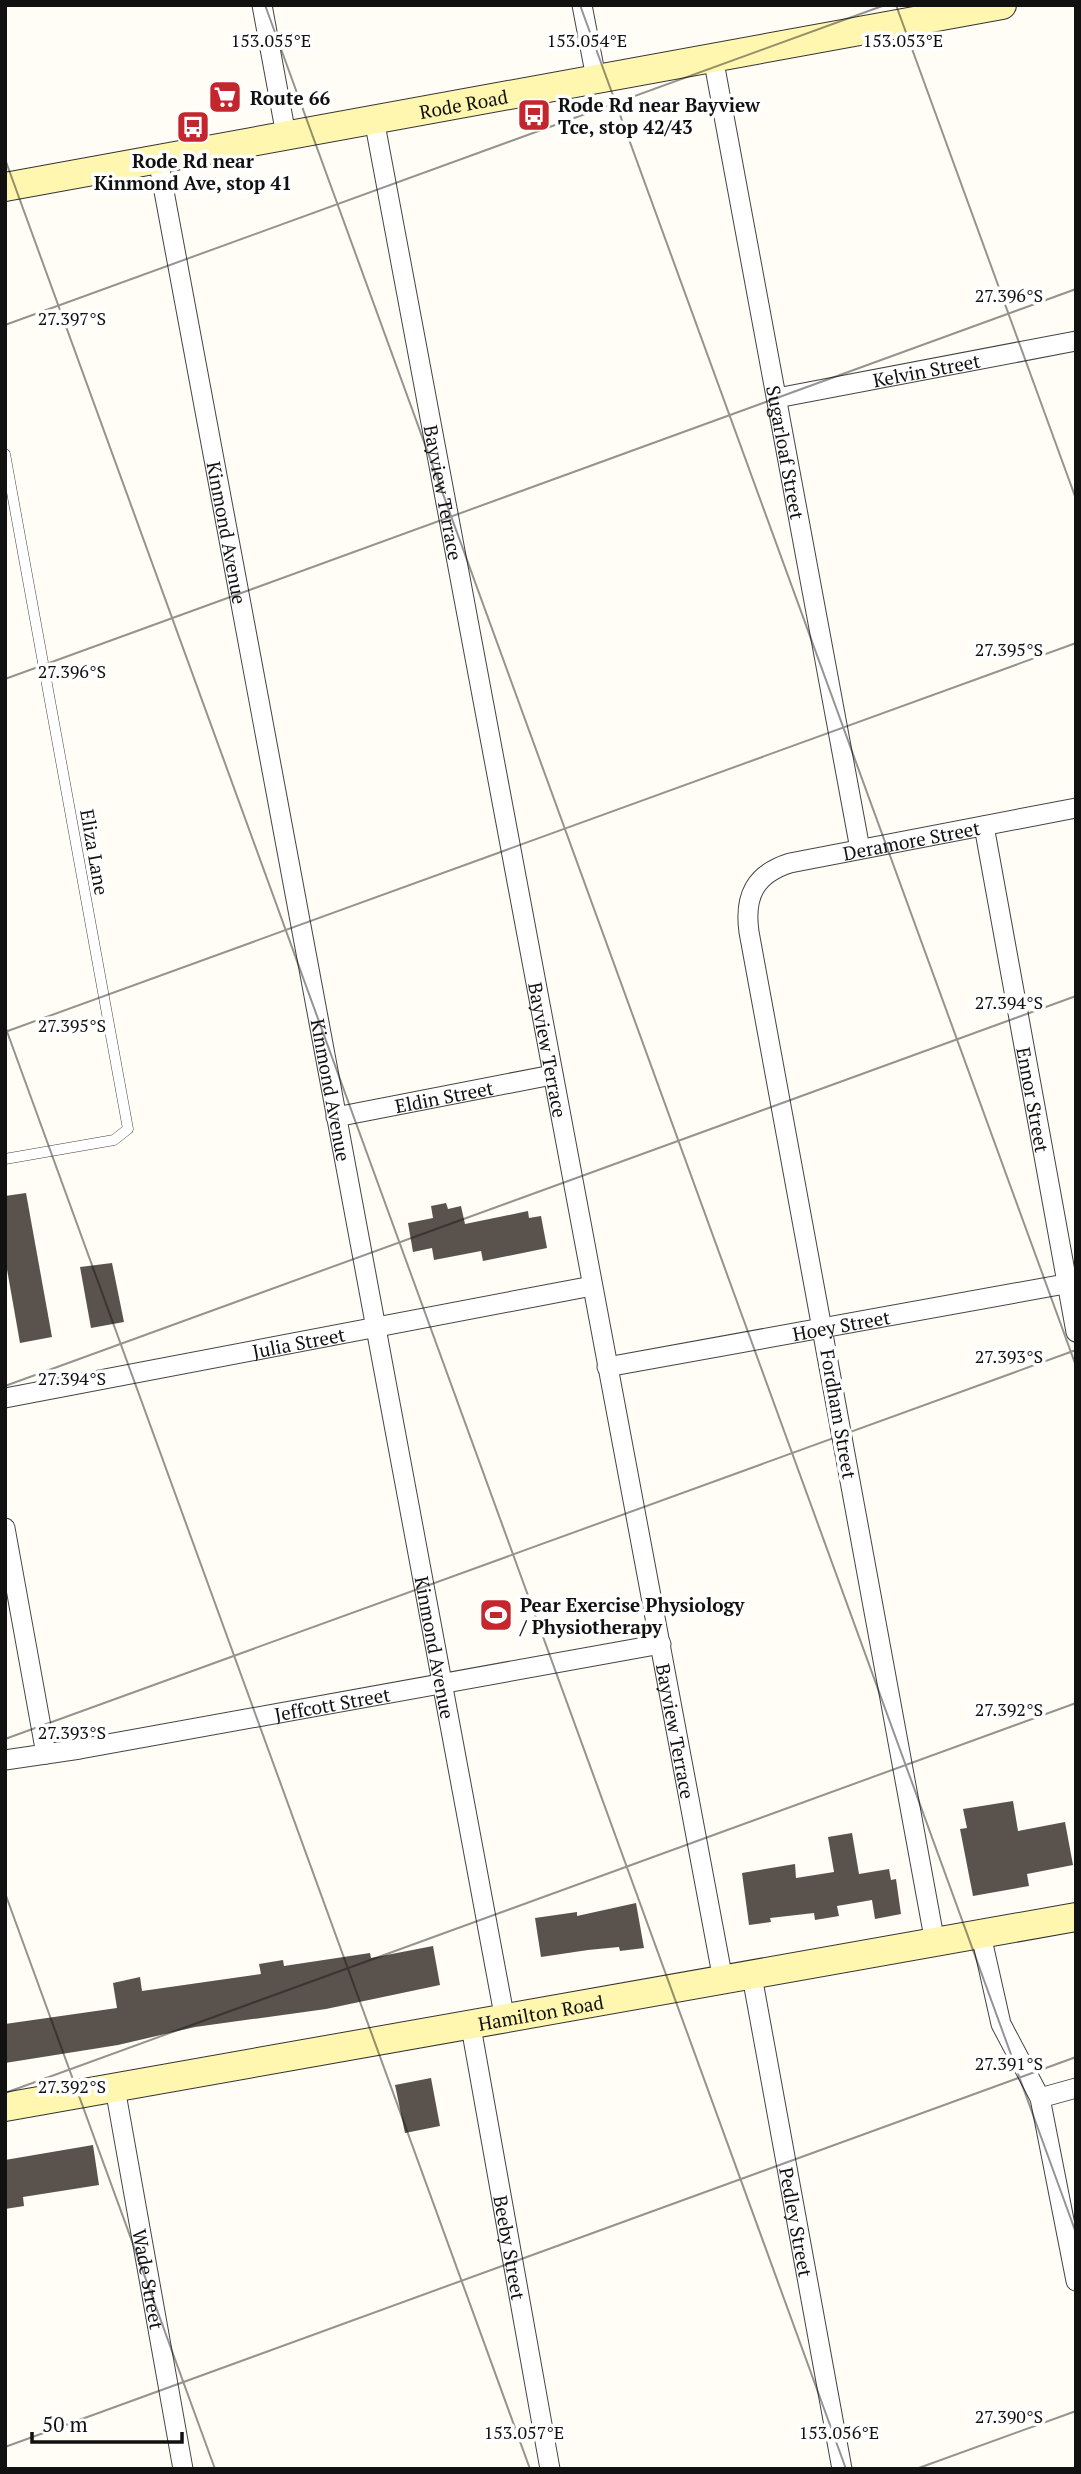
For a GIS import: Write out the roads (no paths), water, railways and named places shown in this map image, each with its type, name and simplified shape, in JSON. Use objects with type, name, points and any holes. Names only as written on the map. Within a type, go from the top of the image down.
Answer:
[{"type":"main road","name":"Rode Road","points":[[5,187],[1002,5]]},
{"type":"main road","name":"Hamilton Road","points":[[5,2108],[505,2021],[1076,1917]]},
{"type":"street","points":[[262,5],[286,135]]},
{"type":"street","points":[[582,5],[596,78]]},
{"type":"street","name":"Sugarloaf Street","points":[[713,57],[859,849]]},
{"type":"street","name":"Bayview Terrace","points":[[374,119],[723,1980]]},
{"type":"street","name":"Kinmond Avenue","points":[[158,159],[505,2021]]},
{"type":"street","name":"Kelvin Street","points":[[777,398],[1076,341]]},
{"type":"street","name":"Deramore Street","points":[[753,886],[778,867],[1076,808]]},
{"type":"street","name":"Ennor Street","points":[[984,826],[1071,1283],[1076,1332]]},
{"type":"street","name":"Fordham Street","points":[[753,886],[747,905],[749,932],[935,1942]]},
{"type":"street","name":"Eldin Street","points":[[336,1118],[552,1074]]},
{"type":"street","name":"Hoey Street","points":[[607,1367],[1071,1283]]},
{"type":"street","name":"Julia Street","points":[[5,1398],[592,1286]]},
{"type":"street","points":[[5,1528],[46,1754]]},
{"type":"street","name":"Jeffcott Street","points":[[5,1760],[661,1644]]},
{"type":"street","points":[[981,1935],[1001,2024],[1040,2098],[1076,2281]]},
{"type":"street","name":"Pedley Street","points":[[752,1976],[842,2469]]},
{"type":"street","name":"Beeby Street","points":[[471,2027],[550,2469]]},
{"type":"street","name":"Wade Street","points":[[115,2088],[183,2469]]},
{"type":"street","points":[[1040,2098],[1076,2088]]},
{"type":"lane","name":"Eliza Lane","points":[[5,454],[128,1129],[114,1140],[5,1159]]},
{"type":"place","name":"Route 66","points":[[225,97]]},
{"type":"place","name":"Rode Rd near Bayview Tce, stop 42/43","points":[[534,115]]},
{"type":"place","name":"Rode Rd near Kinmond Ave, stop 41","points":[[193,127]]},
{"type":"place","name":"Pear Exercise Physiology / Physiotherapy","points":[[496,1615]]}]
